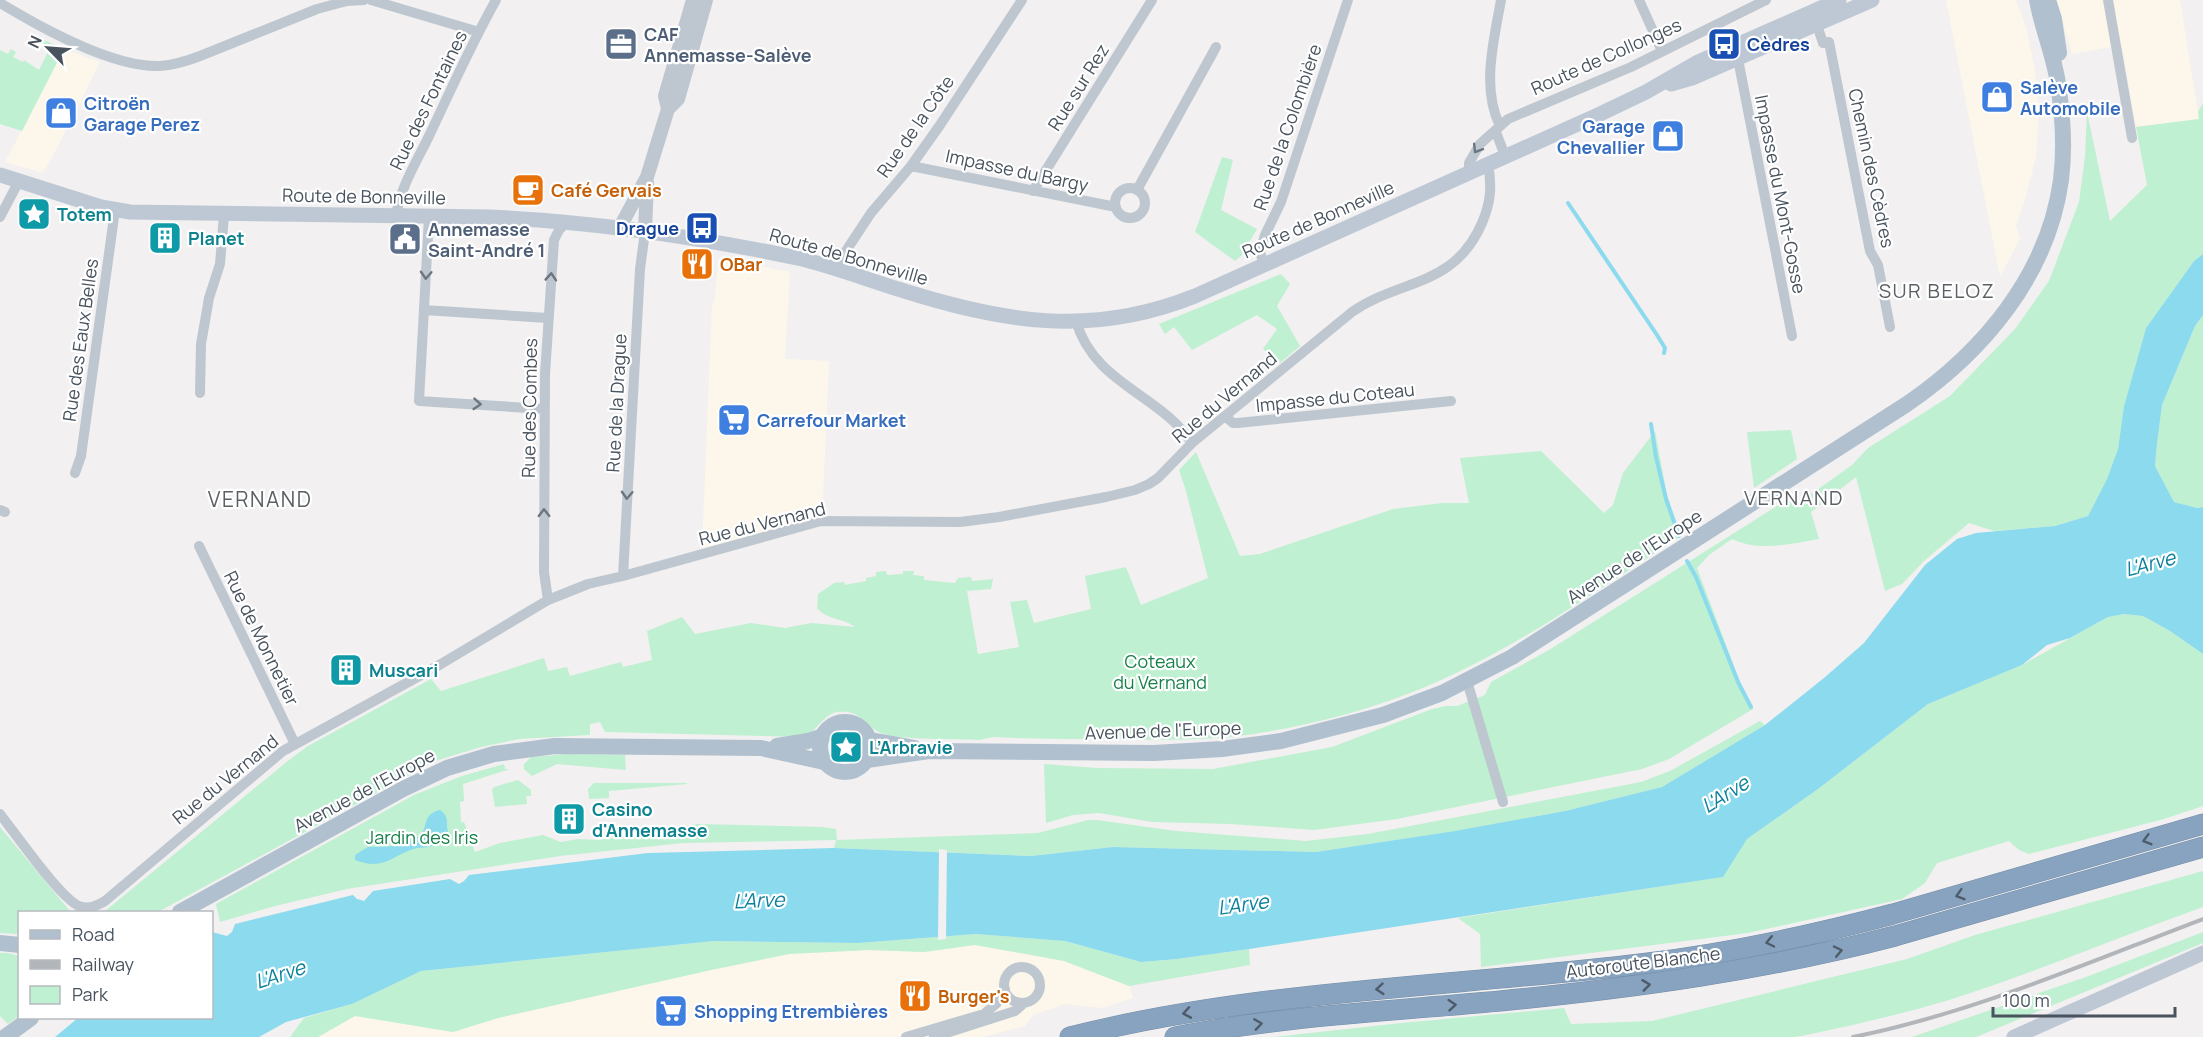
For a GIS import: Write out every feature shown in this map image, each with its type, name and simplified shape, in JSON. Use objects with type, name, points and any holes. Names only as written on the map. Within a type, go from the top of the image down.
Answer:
[{"type":"highway","name":"Autoroute Blanche","points":[[1071,1037],[1156,1019],[1265,1001],[1641,964],[1732,950],[1848,926],[1893,914],[2203,824]]},
{"type":"highway","name":"Autoroute Blanche","points":[[1175,1037],[1332,1015],[1569,994],[1737,972],[1906,933],[2203,847]]},
{"type":"main road","name":"Route de Bonneville","points":[[1814,18],[1839,0]]},
{"type":"main road","name":"Route de Bonneville","points":[[0,175],[115,210],[130,212],[224,215],[491,216],[567,222],[761,251],[834,269],[969,310],[1020,320],[1077,321],[1123,317],[1172,305],[1646,92],[1692,78],[1736,52],[1814,18],[1872,0]]},
{"type":"main road","name":"Avenue de l'Europe","points":[[2029,0],[2040,18]]},
{"type":"main road","name":"Avenue de l'Europe","points":[[867,760],[929,751],[1154,753],[1250,746],[1316,734],[1415,704],[1467,681],[1545,637],[1880,422],[1929,388],[1967,357],[1994,327],[2017,294],[2048,231],[2062,172],[2063,143],[2055,66],[2040,18],[2037,0]]},
{"type":"main road","points":[[2048,0],[2057,31],[2060,99]]},
{"type":"main road","points":[[847,722],[861,728],[869,740],[870,750],[867,760],[859,768],[844,772],[833,769],[825,762],[820,749],[823,736],[833,726],[847,722]]},
{"type":"main road","name":"Avenue de l'Europe","points":[[182,911],[403,789],[447,768],[476,759],[515,750],[555,746],[761,748],[808,741],[823,736]]},
{"type":"main road","name":"Avenue de l'Europe","points":[[869,740],[929,751]]},
{"type":"main road","name":"Avenue de l'Europe","points":[[761,748],[825,762]]},
{"type":"main road","points":[[0,943],[18,945]]},
{"type":"main road","points":[[2014,1037],[2203,953]]},
{"type":"main road","points":[[5,1037],[28,1019]]},
{"type":"street","points":[[0,3],[70,41],[132,63],[159,66],[200,56],[317,9],[348,1],[364,0]]},
{"type":"street","points":[[371,0],[479,32]]},
{"type":"street","name":"Rue des Fontaines","points":[[396,216],[405,187],[496,0]]},
{"type":"street","points":[[668,109],[665,96],[693,0]]},
{"type":"street","points":[[619,229],[647,177],[668,109],[678,99],[706,0]]},
{"type":"street","name":"Rue de la Côte","points":[[834,269],[871,213],[911,166],[940,126],[1022,0]]},
{"type":"street","name":"Rue sur Rez","points":[[1033,191],[1152,0]]},
{"type":"street","name":"Rue de la Colombière","points":[[1264,265],[1260,252],[1265,235],[1281,202],[1348,0]]},
{"type":"street","points":[[1501,0],[1492,50],[1491,95],[1505,156]]},
{"type":"street","points":[[1639,0],[1662,51]]},
{"type":"street","name":"Route de Collonges","points":[[1469,173],[1469,163],[1478,146],[1520,113],[1595,82],[1766,0]]},
{"type":"street","points":[[2108,0],[2132,138]]},
{"type":"street","name":"Chemin des Cèdres","points":[[1814,18],[1823,43],[1829,42],[1870,250],[1878,265],[1890,327]]},
{"type":"street","points":[[1137,190],[1215,47]]},
{"type":"street","name":"Impasse du Mont-Gosse","points":[[1736,52],[1792,336]]},
{"type":"street","name":"Rue du Vernand","points":[[0,814],[43,869],[76,905],[82,907],[99,905],[265,764],[548,600],[588,584],[821,521],[960,522],[1107,497],[1149,484],[1192,443],[1357,309],[1437,274],[1459,258],[1474,239],[1488,208],[1491,190],[1488,164]]},
{"type":"street","name":"Impasse du Bargy","points":[[911,166],[1116,207]]},
{"type":"street","points":[[645,232],[647,177]]},
{"type":"street","points":[[0,216],[19,181]]},
{"type":"street","points":[[1128,189],[1137,190],[1145,202],[1143,211],[1134,218],[1120,215],[1116,207],[1116,199],[1121,192],[1128,189]]},
{"type":"street","name":"Rue des Eaux Belles","points":[[75,473],[81,456],[115,210]]},
{"type":"street","points":[[200,393],[202,333],[209,298],[220,264],[224,215]]},
{"type":"street","points":[[429,217],[419,401],[544,409]]},
{"type":"street","name":"Rue des Combes","points":[[548,600],[544,572],[544,409],[548,318],[554,240],[559,230],[567,222]]},
{"type":"street","name":"Rue de la Drague","points":[[623,576],[640,269],[645,232]]},
{"type":"street","points":[[424,310],[548,318]]},
{"type":"street","points":[[1077,321],[1085,343],[1103,367],[1178,425],[1192,443]]},
{"type":"street","name":"Impasse du Coteau","points":[[1225,416],[1233,423],[1238,423],[1451,401]]},
{"type":"street","name":"Rue de Monnetier","points":[[200,546],[296,744]]},
{"type":"street","points":[[1467,681],[1503,802]]},
{"type":"street","points":[[906,1037],[984,1014],[997,1004],[1005,989],[1007,977],[1015,970],[1025,968],[1035,973],[1040,982],[1040,989],[1036,997],[1024,1003],[1016,1011],[934,1037]]},
{"type":"street","points":[[1005,989],[1012,1000],[1024,1003]]},
{"type":"shaded area","points":[[1946,0],[2016,0],[2026,27],[2035,70],[2039,113],[2036,157],[2016,225],[2020,239],[2000,277]]},
{"type":"shaded area","points":[[2056,0],[2180,0],[2199,119],[2136,127],[2122,47],[2072,54]]},
{"type":"shaded area","points":[[64,49],[100,62],[55,152],[43,173],[5,162]]},
{"type":"shaded area","points":[[719,258],[790,272],[785,359],[829,361],[822,520],[702,548],[712,303],[714,303]]},
{"type":"shaded area","points":[[975,945],[1064,961],[1129,986],[1133,998],[1102,1008],[1065,1004],[1033,1015],[1025,1026],[983,1037],[318,1037],[355,1016],[454,1032],[498,1018],[789,954],[869,950],[924,952]]},
{"type":"green space","points":[[42,39],[64,49],[22,131],[0,124],[0,50],[8,54],[11,49],[16,52],[13,57],[23,62],[24,60],[39,70],[49,50],[39,45]]},
{"type":"green space","points":[[2203,103],[2203,254],[2194,261],[2146,328],[2124,406],[2118,449],[2107,479],[2088,516],[2055,526],[1994,531],[1969,523],[1924,561],[1902,584],[1885,591],[1856,477],[1811,512],[1819,539],[1764,546],[1732,539],[1709,555],[1697,568],[1745,695],[1753,709],[1669,759],[1642,769],[1397,819],[1314,830],[1231,824],[1152,822],[1099,813],[1073,815],[1046,823],[1044,764],[1097,768],[1213,769],[1332,747],[1432,709],[1457,706],[1485,695],[1491,682],[1549,650],[1788,499],[1800,502],[1852,465],[1868,448],[1950,396],[2015,329],[2049,281],[2079,202],[2085,157],[2087,112],[2110,221],[2147,185],[2136,127],[2199,119],[2198,112]]},
{"type":"green space","points":[[1222,157],[1233,160],[1221,210],[1257,229],[1242,255],[1235,261],[1195,232]]},
{"type":"green space","points":[[1281,274],[1290,284],[1277,306],[1300,346],[1280,363],[1263,349],[1277,329],[1257,315],[1192,350],[1174,327],[1165,334],[1159,324]]},
{"type":"green space","points":[[2203,315],[2203,507],[2197,508],[2174,502],[2155,466],[2162,405],[2195,326]]},
{"type":"green space","points":[[1791,430],[1797,459],[1754,488],[1747,432]]},
{"type":"green space","name":"Coteaux du Vernand","points":[[1655,431],[1667,495],[1681,536],[1516,641],[1446,678],[1371,707],[1268,732],[1179,740],[993,737],[979,740],[899,737],[881,733],[856,715],[845,711],[832,713],[804,737],[605,732],[600,722],[590,724],[590,735],[519,739],[481,747],[435,761],[160,911],[105,911],[308,746],[431,679],[441,691],[544,658],[548,671],[567,667],[570,676],[621,662],[623,667],[652,660],[647,631],[682,617],[695,634],[751,623],[785,628],[811,623],[855,627],[821,612],[817,608],[818,594],[834,583],[844,582],[845,585],[866,581],[866,578],[876,576],[876,572],[886,571],[887,575],[914,571],[913,575],[924,576],[924,580],[955,583],[958,578],[971,577],[972,581],[993,579],[991,589],[967,591],[978,654],[1019,647],[1010,602],[1027,600],[1034,623],[1091,609],[1085,576],[1126,567],[1141,605],[1208,578],[1179,470],[1196,452],[1240,556],[1260,554],[1393,509],[1442,503],[1469,503],[1460,458],[1541,451],[1604,513],[1613,505],[1623,473]]},
{"type":"green space","points":[[2124,614],[2143,616],[2203,654],[2203,806],[2164,819],[2029,854],[2019,850],[2009,841],[1937,863],[1925,883],[1902,899],[1748,933],[1481,967],[1480,934],[1458,918],[1722,877],[1747,839],[1818,789],[1928,704],[2022,665],[2108,617]]},
{"type":"green space","name":"Jardin des Iris","points":[[1760,721],[1765,725],[1662,787],[1565,811],[1456,831],[1316,852],[1113,847],[1031,856],[834,848],[836,840],[683,843],[560,856],[347,889],[220,922],[216,904],[414,795],[462,776],[504,764],[505,769],[510,769],[463,784],[464,801],[460,802],[461,822],[464,822],[475,852],[500,843],[543,835],[561,842],[578,839],[598,840],[698,824],[822,827],[836,829],[837,840],[1038,833],[1088,820],[1097,820],[1176,831],[1306,841],[1368,834],[1641,782],[1670,771]]},
{"type":"green space","points":[[568,754],[625,755],[626,770],[557,764],[532,776],[524,769],[524,764],[531,757]]},
{"type":"green space","points":[[518,780],[531,790],[531,796],[526,796],[527,804],[495,807],[492,790],[494,787]]},
{"type":"green space","points":[[594,783],[687,784],[609,791],[609,798],[589,799],[588,789]]},
{"type":"green space","points":[[0,827],[69,910],[18,911],[18,934],[0,933]]},
{"type":"green space","points":[[2203,871],[2203,907],[1949,1000],[1878,1019],[1795,1037],[1274,1037],[1564,1008],[1571,1024],[1652,1021],[1907,959],[1975,935]]},
{"type":"green space","points":[[2203,932],[2203,943],[1976,1037],[1912,1037],[2086,977]]},
{"type":"green space","points":[[976,934],[1065,941],[1141,962],[1249,949],[1250,965],[1129,986],[1064,961],[975,945],[924,952],[869,950],[789,954],[498,1018],[453,1032],[355,1016],[318,1037],[290,1037],[304,1018],[352,1004],[421,971],[714,941],[858,943]]},
{"type":"green space","points":[[0,953],[8,953],[18,956],[18,1017],[8,1024],[0,1016]]},
{"type":"water","name":"L'Arve","points":[[2203,254],[2203,315],[2195,326],[2162,405],[2155,466],[2174,502],[2197,508],[2203,507],[2203,654],[2143,616],[2124,614],[2108,617],[2070,638],[2047,645],[2022,665],[1928,704],[1818,789],[1747,839],[1723,877],[1249,949],[1141,962],[1065,941],[976,934],[858,943],[714,941],[421,971],[352,1004],[286,1022],[259,1037],[55,1037],[77,1019],[213,1019],[213,932],[227,936],[232,932],[235,924],[353,895],[364,901],[373,891],[450,879],[459,884],[469,875],[648,853],[834,848],[1031,856],[1113,847],[1316,852],[1455,831],[1565,811],[1662,787],[1765,725],[1824,678],[1864,643],[1925,565],[1957,539],[1976,533],[2055,526],[2088,516],[2107,479],[2118,449],[2124,406],[2146,328],[2194,261]]},
{"type":"water","points":[[440,810],[446,817],[448,832],[442,842],[430,847],[409,850],[382,863],[374,864],[355,860],[355,855],[368,847],[400,846],[421,835],[428,817]]},
{"type":"pier","points":[[939,849],[947,850],[946,939],[938,940]]},
{"type":"waterway","points":[[1568,203],[1657,335],[1665,348],[1664,353]]},
{"type":"waterway","points":[[1651,424],[1666,499],[1679,536]]},
{"type":"waterway","points":[[1687,561],[1696,577],[1738,682],[1751,707]]},
{"type":"railway","points":[[1853,1037],[1898,1027],[1986,1000],[2203,919]]},
{"type":"place","name":"CAF Annemasse-Salève","points":[[621,44]]},
{"type":"place","name":"Cèdres","points":[[1724,44]]},
{"type":"place","name":"Salève Automobile","points":[[1997,97]]},
{"type":"place","name":"Citroën Garage Perez","points":[[61,113]]},
{"type":"place","name":"Garage Chevallier","points":[[1668,136]]},
{"type":"place","name":"Café Gervais","points":[[528,190]]},
{"type":"place","name":"Totem","points":[[34,214]]},
{"type":"place","name":"Drague","points":[[702,228]]},
{"type":"place","name":"Planet","points":[[165,238]]},
{"type":"place","name":"Annemasse Saint-André 1","points":[[405,239]]},
{"type":"place","name":"OBar","points":[[697,264]]},
{"type":"place","name":"Carrefour Market","points":[[734,420]]},
{"type":"place","name":"Muscari","points":[[346,670]]},
{"type":"place","name":"L’Arbravie","points":[[846,747]]},
{"type":"place","name":"Casino d'Annemasse","points":[[569,819]]},
{"type":"place","name":"Burger's","points":[[915,996]]},
{"type":"place","name":"Shopping Etrembières","points":[[671,1011]]},
{"type":"district","name":"SUR BELOZ","points":[[1937,290]]},
{"type":"district","name":"VERNAND","points":[[1794,497]]},
{"type":"district","name":"VERNAND","points":[[260,499]]}]
